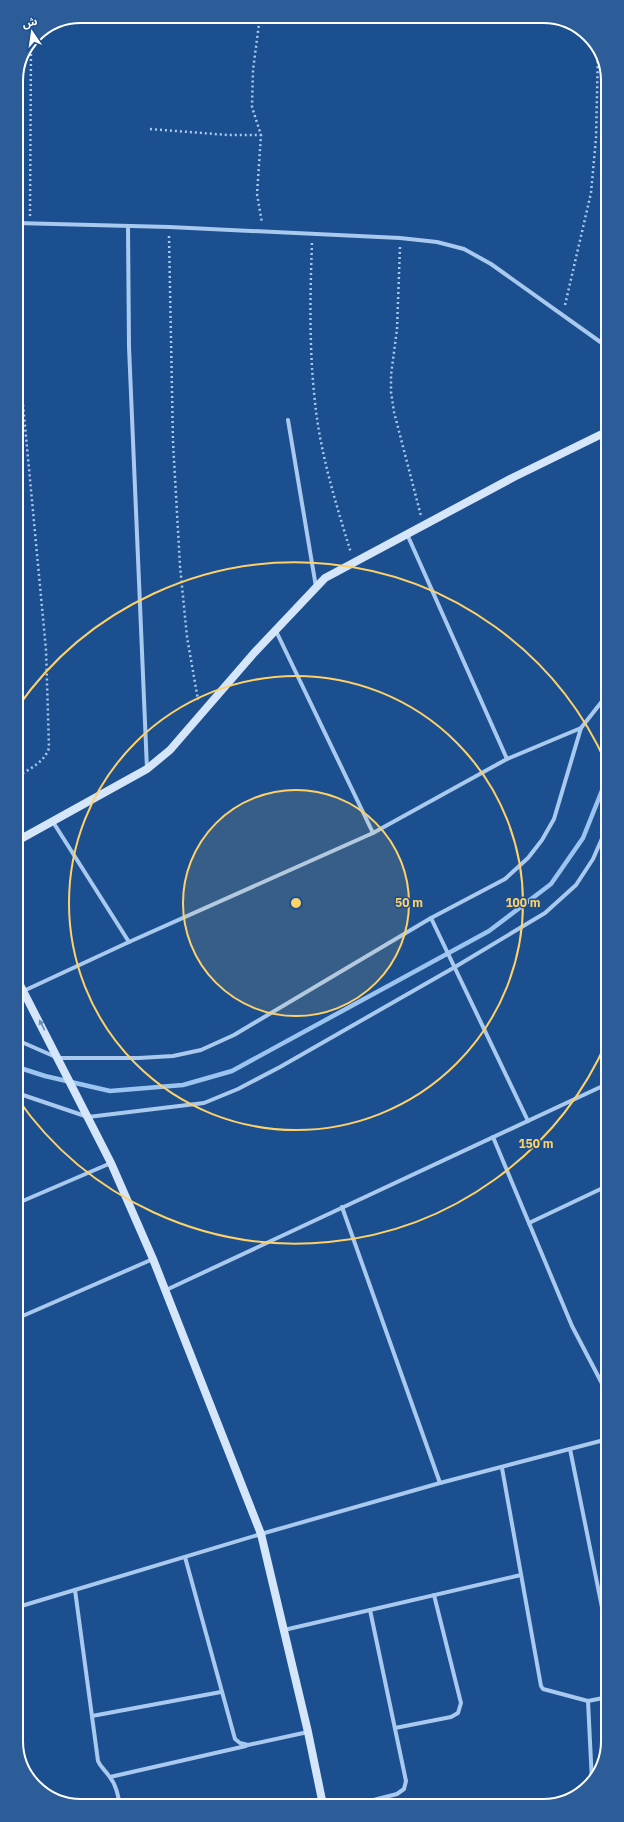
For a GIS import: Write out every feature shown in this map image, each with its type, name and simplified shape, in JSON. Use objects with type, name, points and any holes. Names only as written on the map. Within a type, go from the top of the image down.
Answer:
[{"type":"street","points":[[23,224],[169,227],[400,238],[437,242],[464,248],[491,264],[601,342]]},
{"type":"street","points":[[128,226],[129,347],[147,769]]},
{"type":"street","points":[[288,420],[316,588]]},
{"type":"street","points":[[23,838],[147,769],[170,750],[254,654],[325,578],[514,477],[601,434]]},
{"type":"street","points":[[406,534],[507,759]]},
{"type":"street","points":[[276,631],[373,833]]},
{"type":"street","points":[[23,1043],[58,1058],[138,1058],[173,1056],[201,1050],[234,1035],[431,918],[505,879],[528,858],[542,840],[554,819],[582,728],[601,703]]},
{"type":"street","points":[[23,992],[129,942],[373,833],[507,759],[582,728]]},
{"type":"street","points":[[53,822],[129,942]]},
{"type":"street","points":[[23,1095],[88,1117],[204,1103],[238,1089],[280,1067],[455,967],[545,913],[576,885],[593,859],[601,841]]},
{"type":"street","points":[[431,918],[528,1121]]},
{"type":"street","points":[[23,997],[64,1069],[111,1163],[154,1259],[261,1534],[308,1732],[322,1799]]},
{"type":"street","points":[[166,1290],[601,1087]]},
{"type":"street","points":[[493,1137],[572,1326],[601,1382]]},
{"type":"street","points":[[23,1201],[111,1163]]},
{"type":"street","points":[[529,1223],[601,1189]]},
{"type":"street","points":[[342,1207],[440,1484]]},
{"type":"street","points":[[23,1316],[154,1259]]},
{"type":"street","points":[[23,1606],[261,1534],[601,1441]]},
{"type":"street","points":[[570,1449],[601,1602]]},
{"type":"street","points":[[502,1468],[541,1686],[543,1689],[588,1701],[601,1698]]},
{"type":"street","points":[[185,1557],[235,1739],[240,1743],[248,1745]]},
{"type":"street","points":[[284,1630],[520,1575]]},
{"type":"street","points":[[75,1590],[98,1761],[101,1768],[110,1776],[116,1789],[118,1799]]},
{"type":"street","points":[[395,1728],[451,1717],[458,1713],[461,1703],[434,1595]]},
{"type":"street","points":[[370,1610],[406,1781],[404,1789],[397,1794],[377,1799]]},
{"type":"street","points":[[92,1716],[221,1692]]},
{"type":"street","points":[[588,1701],[592,1772]]},
{"type":"street","points":[[110,1776],[308,1732]]},
{"type":"path","points":[[259,23],[253,70],[252,107],[261,134],[257,194],[263,232]]},
{"type":"path","points":[[30,224],[31,52]]},
{"type":"path","points":[[562,315],[591,193],[596,138],[599,65]]},
{"type":"path","points":[[150,128],[228,135],[261,134]]},
{"type":"path","points":[[169,227],[173,442],[180,566],[187,637],[201,716]]},
{"type":"path","points":[[312,234],[310,302],[315,402],[330,481],[354,563]]},
{"type":"path","points":[[400,238],[397,329],[391,376],[391,392],[394,412],[423,525]]},
{"type":"path","points":[[23,405],[46,650],[49,748],[46,756],[41,761],[23,773]]},
{"type":"waterway","points":[[23,1069],[45,1076],[110,1091],[183,1085],[232,1071],[489,931],[551,884],[583,838],[601,793]]}]
